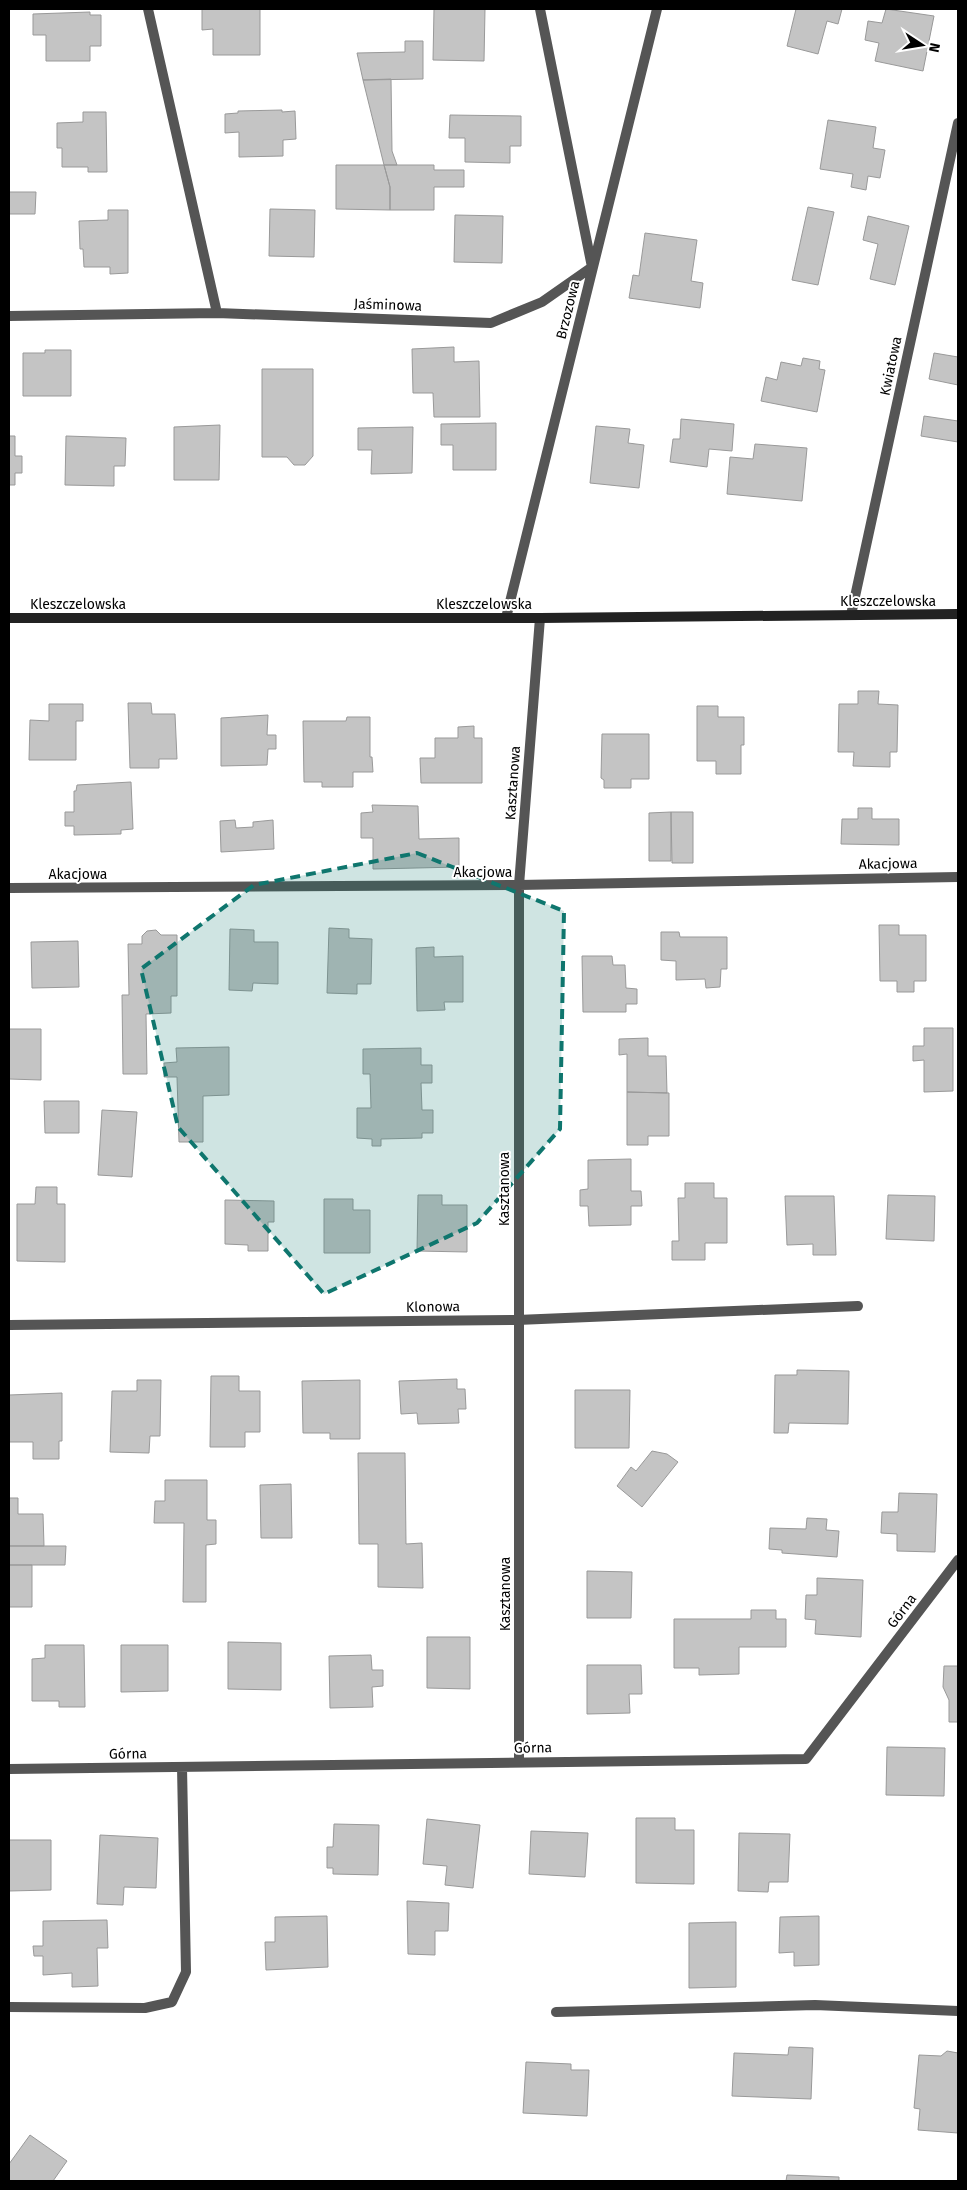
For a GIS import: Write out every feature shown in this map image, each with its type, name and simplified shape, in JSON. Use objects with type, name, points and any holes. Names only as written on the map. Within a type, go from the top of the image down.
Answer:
[{"type":"main road","name":"Kleszczelowska","points":[[9,618],[540,618],[958,614]]},
{"type":"street","points":[[148,9],[216,313]]},
{"type":"street","points":[[540,9],[592,267]]},
{"type":"street","name":"Brzozowa","points":[[506,618],[657,9]]},
{"type":"street","name":"Kwiatowa","points":[[851,615],[958,123]]},
{"type":"street","name":"Jaśminowa","points":[[9,316],[216,313],[491,323],[542,302],[592,267]]},
{"type":"street","name":"Kasztanowa","points":[[519,1761],[519,885],[540,618]]},
{"type":"street","name":"Akacjowa","points":[[9,888],[519,885],[958,876]]},
{"type":"street","name":"Klonowa","points":[[9,1325],[518,1320],[858,1306]]},
{"type":"street","name":"Górna","points":[[9,1769],[519,1761],[806,1759],[958,1560]]},
{"type":"street","points":[[9,2006],[145,2008],[172,2002],[186,1972],[182,1767]]},
{"type":"street","points":[[556,2012],[815,2005],[958,2011]]},
{"type":"highlighted area","points":[[417,853],[564,911],[560,1129],[477,1223],[324,1294],[178,1127],[141,969],[254,885]]},
{"type":"building","points":[[202,9],[260,9],[260,55],[213,55],[213,29],[202,30]]},
{"type":"building","points":[[434,9],[485,9],[484,61],[433,60]]},
{"type":"building","points":[[796,9],[842,9],[838,24],[827,21],[818,54],[787,46]]},
{"type":"building","points":[[886,9],[934,16],[923,71],[875,61],[879,43],[865,40],[868,21],[882,23]]},
{"type":"building","points":[[90,12],[90,15],[101,15],[101,46],[90,46],[90,61],[46,61],[46,35],[33,35],[33,14]]},
{"type":"building","points":[[405,41],[423,41],[423,79],[363,80],[357,53],[405,52]]},
{"type":"building","points":[[391,79],[392,151],[397,165],[384,165],[363,80]]},
{"type":"building","points":[[282,110],[282,112],[295,111],[296,139],[283,140],[283,156],[239,157],[239,132],[225,133],[225,114],[238,113],[238,111]]},
{"type":"building","points":[[83,112],[106,112],[107,172],[88,172],[88,167],[62,167],[62,148],[57,148],[57,123],[83,122]]},
{"type":"building","points":[[450,115],[521,116],[521,146],[510,146],[510,163],[465,162],[465,138],[449,138]]},
{"type":"building","points":[[828,120],[876,127],[873,148],[885,150],[880,178],[868,176],[866,190],[851,187],[853,174],[820,169]]},
{"type":"building","points":[[336,165],[384,165],[390,187],[390,210],[336,209]]},
{"type":"building","points":[[384,165],[434,165],[434,170],[464,170],[464,187],[434,187],[434,210],[390,210],[390,187]]},
{"type":"building","points":[[9,192],[36,192],[35,214],[9,214]]},
{"type":"building","points":[[808,207],[834,212],[818,285],[792,280]]},
{"type":"building","points":[[270,209],[315,210],[314,257],[269,256]]},
{"type":"building","points":[[108,210],[128,210],[128,273],[110,274],[110,267],[84,267],[83,249],[80,249],[79,221],[108,220]]},
{"type":"building","points":[[455,215],[503,216],[502,263],[454,262]]},
{"type":"building","points":[[868,216],[909,226],[895,285],[870,279],[878,244],[863,240]]},
{"type":"building","points":[[645,233],[697,240],[691,281],[703,283],[700,308],[629,298],[633,275],[639,276]]},
{"type":"building","points":[[454,347],[454,362],[479,361],[480,417],[434,417],[433,393],[413,393],[412,349]]},
{"type":"building","points":[[45,350],[71,350],[71,396],[23,396],[23,353],[45,353]]},
{"type":"building","points":[[934,353],[958,357],[958,385],[929,379]]},
{"type":"building","points":[[803,358],[820,361],[819,369],[825,370],[817,412],[761,401],[766,377],[777,380],[781,362],[801,366]]},
{"type":"building","points":[[262,369],[313,369],[313,456],[305,465],[294,465],[287,457],[262,457]]},
{"type":"building","points":[[924,416],[958,421],[958,442],[921,436]]},
{"type":"building","points":[[681,419],[734,424],[732,451],[709,449],[707,467],[670,462],[673,439],[680,439]]},
{"type":"building","points":[[496,423],[496,470],[453,470],[453,445],[441,445],[441,424]]},
{"type":"building","points":[[220,425],[219,480],[174,480],[174,427]]},
{"type":"building","points":[[596,426],[630,429],[628,443],[644,445],[639,488],[590,483]]},
{"type":"building","points":[[413,427],[412,473],[371,474],[372,450],[358,450],[358,428]]},
{"type":"building","points":[[9,436],[15,436],[15,456],[22,456],[22,473],[15,473],[15,485],[9,485]]},
{"type":"building","points":[[66,436],[126,438],[125,466],[114,466],[114,486],[65,485]]},
{"type":"building","points":[[755,444],[807,448],[802,501],[727,494],[730,457],[753,459]]},
{"type":"building","points":[[858,691],[879,691],[878,704],[898,705],[897,752],[890,752],[890,767],[853,766],[854,752],[838,752],[839,704],[858,704]]},
{"type":"building","points":[[128,703],[151,703],[152,714],[175,714],[177,759],[159,759],[159,768],[130,768]]},
{"type":"building","points":[[49,704],[83,704],[83,721],[76,721],[76,760],[29,760],[30,720],[49,721]]},
{"type":"building","points":[[697,706],[718,706],[718,717],[744,717],[744,745],[741,745],[741,774],[716,774],[716,761],[697,761]]},
{"type":"building","points":[[268,715],[267,735],[276,735],[276,749],[268,749],[267,765],[221,766],[221,718]]},
{"type":"building","points":[[347,717],[370,717],[370,757],[372,757],[373,772],[353,772],[353,787],[322,787],[322,782],[304,782],[303,721],[346,721]]},
{"type":"building","points":[[474,726],[474,738],[482,738],[482,783],[421,783],[420,758],[435,758],[435,738],[458,738],[458,727]]},
{"type":"building","points":[[602,734],[649,734],[649,779],[631,779],[631,788],[604,788],[604,780],[601,778]]},
{"type":"building","points":[[131,782],[133,829],[121,830],[121,834],[74,835],[74,826],[65,826],[65,812],[74,812],[74,791],[76,791],[77,785]]},
{"type":"building","points":[[372,805],[418,806],[419,839],[459,838],[459,867],[373,869],[373,838],[361,838],[361,813],[373,812]]},
{"type":"building","points":[[858,808],[872,808],[872,819],[899,819],[899,845],[841,844],[842,819],[858,819]]},
{"type":"building","points":[[671,812],[693,812],[693,863],[672,863]]},
{"type":"building","points":[[671,812],[671,861],[649,861],[649,813]]},
{"type":"building","points":[[235,820],[236,828],[253,827],[253,822],[273,820],[274,849],[221,852],[220,821]]},
{"type":"building","points":[[879,925],[899,925],[899,935],[926,935],[926,981],[914,981],[914,992],[897,992],[897,981],[880,981]]},
{"type":"building","points":[[329,928],[349,929],[349,938],[372,939],[371,984],[357,984],[357,994],[327,993]]},
{"type":"building","points":[[230,929],[254,930],[254,942],[278,942],[278,984],[253,983],[252,991],[229,990]]},
{"type":"building","points":[[156,930],[161,935],[177,935],[177,996],[171,996],[171,1013],[146,1014],[147,1074],[123,1074],[122,995],[129,995],[128,944],[142,944],[142,936],[147,931]]},
{"type":"building","points":[[661,932],[679,932],[680,937],[727,937],[727,969],[721,969],[720,987],[706,988],[705,979],[676,980],[676,961],[661,960]]},
{"type":"building","points":[[78,941],[79,987],[32,988],[31,942]]},
{"type":"building","points":[[434,947],[434,957],[463,956],[463,1002],[444,1002],[445,1010],[417,1011],[416,948]]},
{"type":"building","points":[[582,956],[612,956],[613,965],[625,965],[626,988],[637,989],[637,1004],[626,1004],[626,1012],[583,1012]]},
{"type":"building","points":[[924,1028],[953,1028],[953,1091],[924,1092],[924,1060],[913,1061],[913,1046],[924,1046]]},
{"type":"building","points":[[9,1029],[41,1029],[41,1080],[9,1079]]},
{"type":"building","points":[[648,1038],[648,1056],[666,1056],[667,1093],[627,1092],[627,1054],[619,1055],[619,1039]]},
{"type":"building","points":[[229,1047],[229,1095],[203,1096],[203,1142],[179,1142],[177,1077],[164,1077],[164,1063],[177,1062],[176,1048]]},
{"type":"building","points":[[421,1048],[421,1065],[432,1065],[432,1083],[421,1083],[422,1110],[433,1110],[433,1133],[422,1133],[422,1138],[381,1139],[381,1146],[372,1146],[372,1139],[357,1138],[357,1108],[371,1108],[370,1074],[363,1074],[363,1049]]},
{"type":"building","points":[[627,1092],[669,1093],[669,1136],[648,1136],[648,1145],[627,1145]]},
{"type":"building","points":[[44,1101],[79,1101],[79,1133],[45,1133]]},
{"type":"building","points":[[102,1110],[137,1112],[132,1177],[98,1175]]},
{"type":"building","points":[[631,1159],[631,1191],[641,1191],[642,1206],[631,1206],[631,1225],[589,1226],[588,1206],[580,1206],[580,1190],[588,1189],[588,1160]]},
{"type":"building","points":[[685,1183],[714,1183],[714,1198],[727,1198],[727,1243],[705,1243],[705,1260],[672,1260],[672,1241],[679,1241],[678,1198],[685,1198]]},
{"type":"building","points":[[36,1187],[57,1187],[57,1204],[65,1204],[65,1262],[17,1261],[17,1204],[35,1204]]},
{"type":"building","points":[[418,1195],[442,1195],[442,1205],[467,1205],[467,1252],[417,1251]]},
{"type":"building","points":[[888,1195],[935,1196],[934,1241],[886,1239]]},
{"type":"building","points":[[785,1196],[834,1196],[836,1255],[813,1255],[813,1244],[787,1245]]},
{"type":"building","points":[[324,1199],[353,1199],[353,1210],[370,1210],[370,1253],[324,1253]]},
{"type":"building","points":[[225,1200],[274,1201],[274,1222],[268,1222],[268,1251],[248,1251],[248,1245],[225,1244]]},
{"type":"building","points":[[797,1370],[849,1371],[848,1424],[789,1423],[788,1433],[774,1433],[775,1375],[797,1375]]},
{"type":"building","points":[[211,1376],[239,1376],[239,1391],[260,1391],[260,1432],[245,1432],[245,1447],[210,1447]]},
{"type":"building","points":[[457,1379],[457,1389],[465,1389],[466,1409],[458,1409],[459,1423],[418,1424],[417,1413],[401,1414],[399,1381]]},
{"type":"building","points":[[137,1380],[161,1380],[160,1436],[150,1436],[149,1453],[110,1452],[112,1391],[137,1391]]},
{"type":"building","points":[[360,1380],[360,1439],[330,1439],[330,1433],[303,1433],[302,1381]]},
{"type":"building","points":[[575,1390],[630,1390],[629,1448],[575,1448]]},
{"type":"building","points":[[62,1393],[62,1441],[59,1441],[59,1459],[33,1459],[33,1442],[9,1442],[9,1395]]},
{"type":"building","points":[[652,1451],[667,1454],[678,1462],[642,1507],[617,1486],[631,1467],[636,1471]]},
{"type":"building","points":[[358,1453],[405,1453],[406,1544],[422,1543],[423,1588],[378,1587],[378,1544],[359,1544]]},
{"type":"building","points":[[165,1480],[207,1480],[207,1520],[216,1520],[216,1544],[206,1545],[206,1602],[183,1602],[184,1523],[154,1523],[155,1501],[165,1501]]},
{"type":"building","points":[[291,1484],[292,1538],[261,1538],[260,1485]]},
{"type":"building","points":[[899,1493],[937,1494],[935,1552],[897,1551],[897,1534],[881,1533],[882,1512],[898,1512]]},
{"type":"building","points":[[9,1498],[18,1498],[18,1514],[43,1514],[44,1546],[9,1546]]},
{"type":"building","points":[[807,1518],[827,1519],[826,1530],[839,1531],[837,1557],[782,1553],[782,1550],[769,1549],[770,1528],[806,1529]]},
{"type":"building","points":[[9,1546],[66,1546],[65,1565],[9,1565]]},
{"type":"building","points":[[9,1565],[32,1565],[32,1607],[9,1607]]},
{"type":"building","points":[[587,1571],[632,1572],[631,1618],[587,1618]]},
{"type":"building","points":[[817,1578],[863,1580],[861,1637],[815,1634],[816,1620],[805,1619],[806,1595],[817,1595]]},
{"type":"building","points":[[751,1610],[776,1610],[776,1619],[786,1619],[786,1647],[739,1647],[739,1674],[699,1675],[699,1668],[674,1668],[674,1619],[751,1619]]},
{"type":"building","points":[[427,1637],[470,1637],[470,1689],[427,1688]]},
{"type":"building","points":[[228,1642],[281,1643],[281,1690],[228,1689]]},
{"type":"building","points":[[45,1645],[84,1645],[85,1707],[59,1707],[59,1701],[32,1701],[32,1659],[45,1658]]},
{"type":"building","points":[[121,1645],[168,1645],[168,1691],[121,1692]]},
{"type":"building","points":[[371,1655],[372,1670],[383,1670],[383,1686],[372,1687],[373,1707],[330,1708],[329,1656]]},
{"type":"building","points":[[587,1665],[641,1665],[642,1694],[629,1694],[630,1713],[587,1714]]},
{"type":"building","points":[[944,1666],[958,1666],[958,1722],[949,1722],[949,1700],[943,1687]]},
{"type":"building","points":[[887,1747],[945,1748],[944,1796],[886,1795]]},
{"type":"building","points":[[636,1818],[675,1818],[675,1830],[694,1830],[694,1884],[636,1883]]},
{"type":"building","points":[[427,1819],[480,1825],[473,1888],[445,1885],[447,1866],[423,1864]]},
{"type":"building","points":[[334,1824],[379,1825],[378,1875],[333,1874],[333,1868],[327,1868],[327,1847],[333,1847]]},
{"type":"building","points":[[531,1831],[588,1833],[585,1877],[529,1874]]},
{"type":"building","points":[[739,1833],[790,1834],[788,1882],[769,1882],[768,1892],[738,1891]]},
{"type":"building","points":[[100,1835],[158,1838],[156,1888],[124,1887],[123,1905],[97,1904]]},
{"type":"building","points":[[9,1840],[51,1840],[51,1890],[9,1891]]},
{"type":"building","points":[[407,1901],[449,1903],[448,1931],[435,1931],[435,1955],[408,1954]]},
{"type":"building","points":[[327,1916],[328,1967],[266,1970],[265,1942],[275,1942],[275,1917]]},
{"type":"building","points":[[819,1916],[819,1965],[794,1966],[794,1952],[779,1953],[780,1917]]},
{"type":"building","points":[[107,1920],[108,1948],[97,1948],[98,1986],[72,1987],[72,1973],[43,1975],[43,1956],[34,1956],[33,1946],[43,1946],[43,1921]]},
{"type":"building","points":[[736,1922],[736,1987],[689,1988],[689,1923]]},
{"type":"building","points":[[789,2047],[813,2048],[811,2099],[732,2096],[734,2053],[788,2055]]},
{"type":"building","points":[[947,2051],[958,2053],[958,2133],[918,2130],[920,2109],[914,2108],[919,2055],[941,2056]]},
{"type":"building","points":[[526,2062],[571,2064],[571,2070],[589,2070],[587,2116],[523,2113]]},
{"type":"building","points":[[30,2135],[67,2161],[53,2181],[9,2181],[9,2164]]},
{"type":"building","points":[[787,2175],[839,2177],[839,2181],[786,2181]]}]
